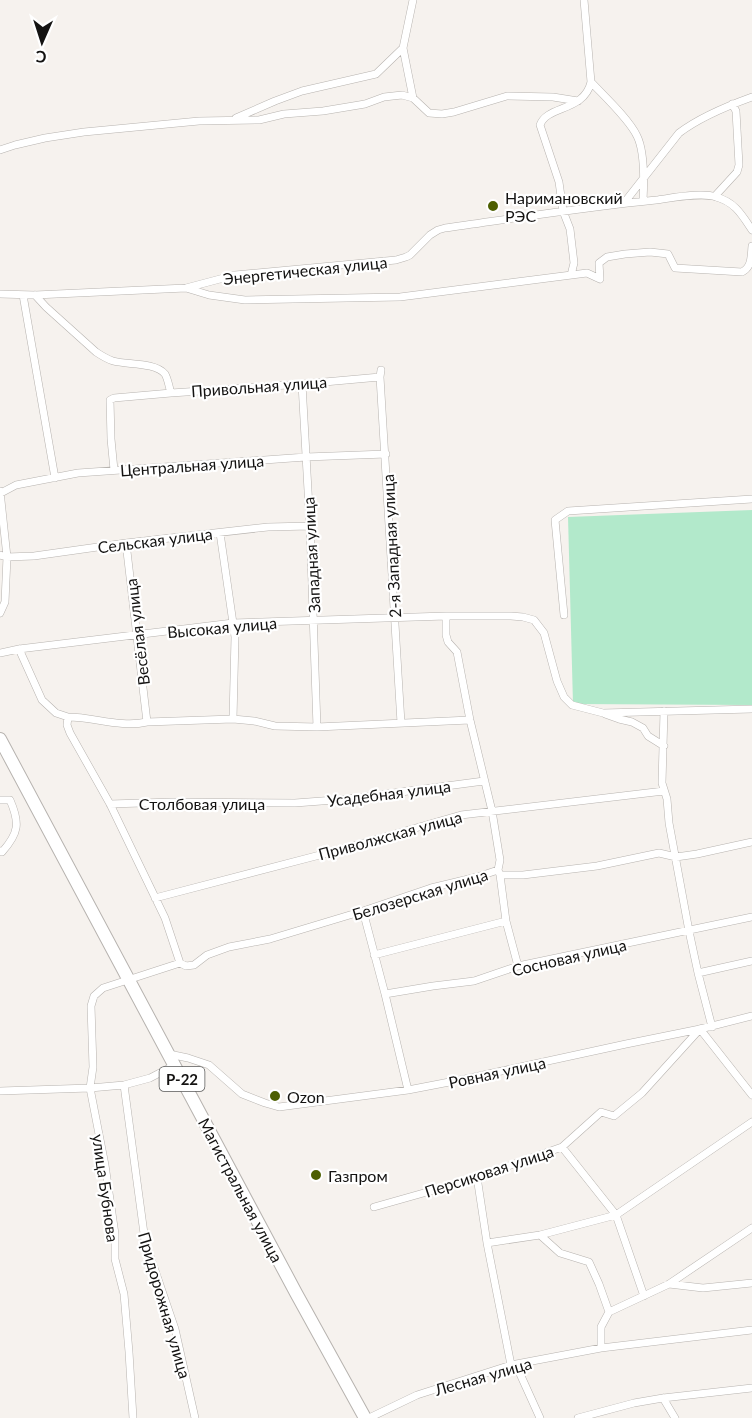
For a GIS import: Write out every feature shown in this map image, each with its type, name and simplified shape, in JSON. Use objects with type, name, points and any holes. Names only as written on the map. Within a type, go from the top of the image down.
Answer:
[{"type":"highway","name":"Магистральная улица","points":[[0,739],[296,1293],[367,1418]]},
{"type":"street","points":[[413,0],[403,48],[413,98]]},
{"type":"street","points":[[571,275],[574,263],[570,229],[563,211],[559,182],[540,126],[543,118],[578,101],[590,88],[584,0]]},
{"type":"street","points":[[234,119],[302,91],[376,74],[403,48]]},
{"type":"street","points":[[591,82],[637,135],[645,176],[643,201]]},
{"type":"street","points":[[0,150],[45,138],[84,132],[199,121],[259,120],[284,114],[323,111],[365,104],[384,97],[402,95],[413,98],[429,113],[442,114],[507,96],[553,97],[578,101]]},
{"type":"street","points":[[624,203],[679,133],[732,104],[752,97]]},
{"type":"street","points":[[732,104],[736,111],[739,165],[737,172],[715,196],[737,208],[752,230]]},
{"type":"street","name":"Энергетическая улица","points":[[0,294],[35,295],[186,288],[235,275],[396,260],[406,258],[438,230],[624,203],[715,196]]},
{"type":"street","points":[[574,263],[600,279],[599,263],[607,256],[650,252],[668,254],[675,268],[742,272],[748,268],[752,246]]},
{"type":"street","points":[[186,288],[209,295],[245,300],[400,297],[587,273]]},
{"type":"street","points":[[23,295],[55,478]]},
{"type":"street","name":"Привольная улица","points":[[35,295],[105,358],[145,365],[161,371],[166,375],[171,393],[302,384],[380,373]]},
{"type":"street","name":"2-я Западная улица","points":[[380,373],[401,723]]},
{"type":"street","name":"Западная улица","points":[[302,384],[317,727]]},
{"type":"street","points":[[114,470],[110,400],[171,393]]},
{"type":"street","name":"Центральная улица","points":[[1,493],[16,485],[78,473],[306,457],[386,454]]},
{"type":"street","points":[[0,488],[5,602],[0,613]]},
{"type":"street","points":[[564,615],[555,520],[568,511],[752,499]]},
{"type":"street","name":"Сельская улица","points":[[3,556],[34,556],[268,527],[310,526]]},
{"type":"street","points":[[220,533],[235,649],[232,719]]},
{"type":"street","name":"Весёлая улица","points":[[126,543],[147,722]]},
{"type":"street","points":[[446,616],[446,635],[448,642],[457,652],[470,720],[492,811],[506,921],[518,966]]},
{"type":"street","name":"Высокая улица","points":[[0,653],[233,623],[394,617],[523,617],[534,620],[544,633],[557,681],[564,697],[572,705],[603,713]]},
{"type":"street","points":[[19,649],[42,700],[56,712],[68,717],[139,724],[232,719],[275,726],[317,727],[470,720]]},
{"type":"street","points":[[603,713],[752,710]]},
{"type":"street","points":[[664,711],[662,783],[667,799],[669,823],[689,931],[712,1027]]},
{"type":"street","points":[[603,713],[632,722],[664,746]]},
{"type":"street","points":[[68,717],[70,733],[110,804],[165,918],[180,963]]},
{"type":"street","name":"Усадебная улица","points":[[295,803],[348,799],[484,781]]},
{"type":"street","name":"Приволжская улица","points":[[155,898],[460,815],[664,791]]},
{"type":"street","points":[[0,851],[2,852],[11,841],[17,828],[15,812],[10,800],[1,800]]},
{"type":"street","name":"Столбовая улица","points":[[110,804],[295,803]]},
{"type":"street","name":"Белозерская улица","points":[[129,979],[180,963],[190,966],[207,956],[229,948],[270,939],[431,888],[477,877],[499,873],[523,875],[597,866],[659,853],[676,857],[752,842]]},
{"type":"street","points":[[363,911],[408,1090]]},
{"type":"street","name":"Сосновая улица","points":[[385,994],[474,981],[518,966],[752,917]]},
{"type":"street","points":[[374,955],[506,921]]},
{"type":"street","points":[[698,973],[752,961]]},
{"type":"street","name":"улица Бубнова","points":[[129,979],[104,988],[94,996],[91,1006],[93,1067],[90,1088],[105,1165],[115,1234],[115,1259],[124,1294],[133,1418]]},
{"type":"street","name":"Ровная улица","points":[[172,1060],[188,1058],[209,1065],[242,1094],[279,1107],[408,1090],[712,1027],[752,1016]]},
{"type":"street","points":[[700,1029],[752,1095]]},
{"type":"street","name":"Персиковая улица","points":[[374,1207],[477,1177],[562,1147],[601,1112],[614,1116],[642,1093],[700,1029]]},
{"type":"street","points":[[0,1091],[124,1085],[150,1078],[172,1060]]},
{"type":"street","name":"Придорожная улица","points":[[124,1085],[145,1241],[175,1329],[195,1418]]},
{"type":"street","points":[[487,1243],[540,1235],[616,1215],[752,1122]]},
{"type":"street","points":[[562,1147],[616,1215],[644,1296]]},
{"type":"street","points":[[477,1177],[487,1243],[514,1365],[540,1418]]},
{"type":"street","points":[[601,1348],[601,1327],[609,1312],[669,1284],[752,1228]]},
{"type":"street","points":[[540,1235],[560,1253],[589,1262],[609,1312]]},
{"type":"street","points":[[669,1284],[703,1288],[752,1283]]},
{"type":"street","name":"Лесная улица","points":[[367,1418],[417,1395],[514,1365],[601,1348],[752,1330]]},
{"type":"street","points":[[581,1418],[615,1407],[663,1398],[752,1388]]},
{"type":"street","points":[[663,1398],[675,1418]]},
{"type":"green space","points":[[752,510],[752,705],[573,704],[568,517]]},
{"type":"place","name":"Наримановский РЭС","points":[[493,206]]},
{"type":"place","name":"Ozon","points":[[275,1096]]},
{"type":"place","name":"Газпром","points":[[316,1175]]}]
